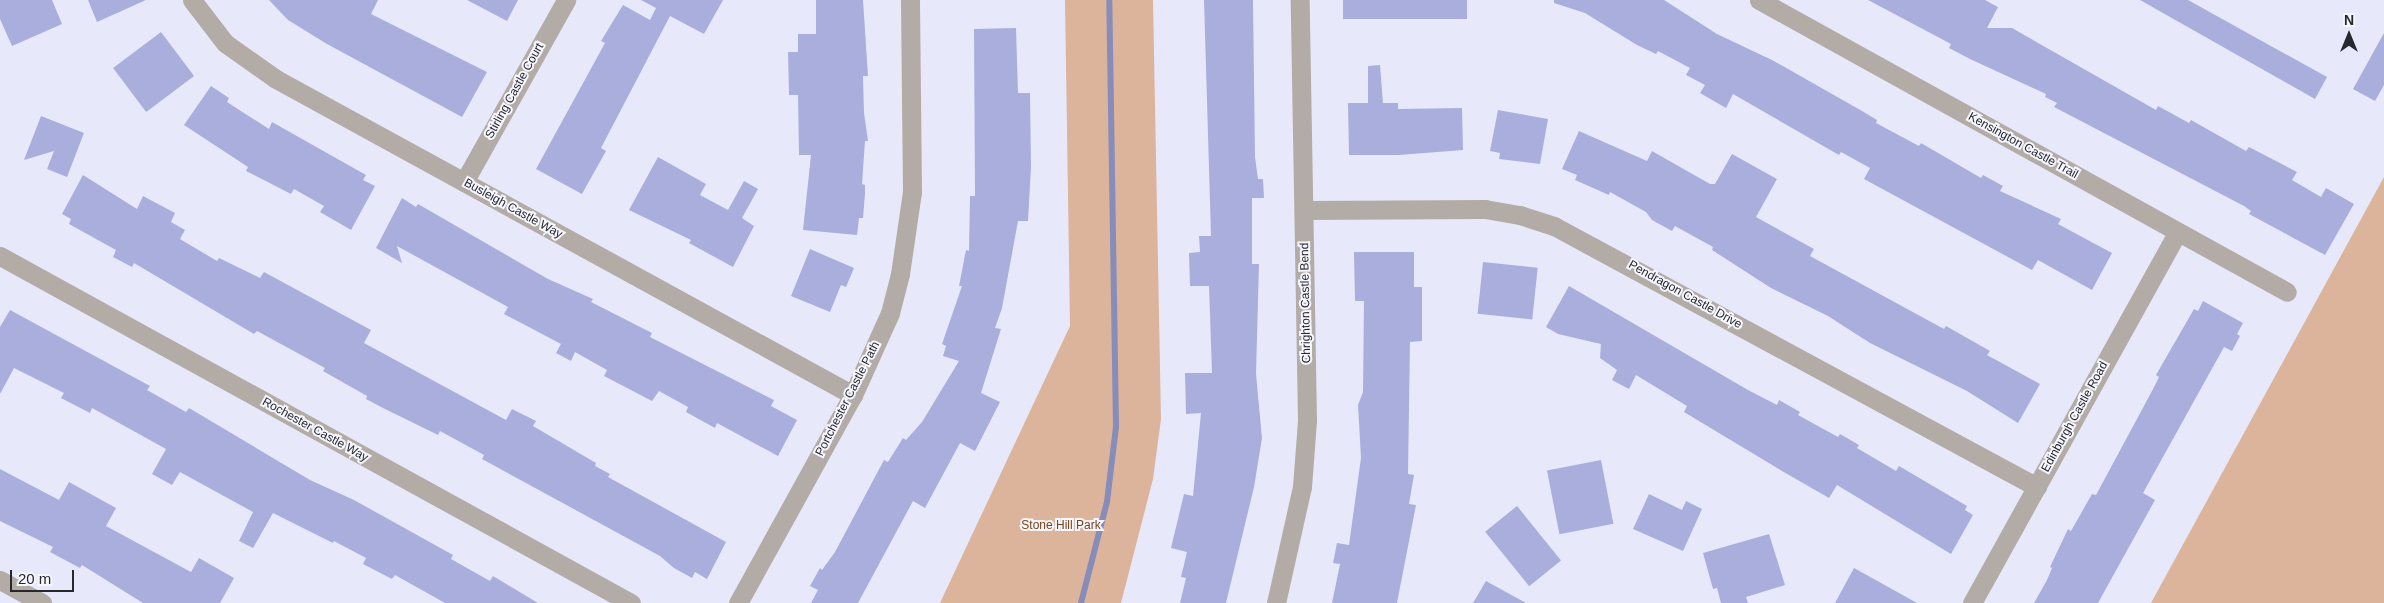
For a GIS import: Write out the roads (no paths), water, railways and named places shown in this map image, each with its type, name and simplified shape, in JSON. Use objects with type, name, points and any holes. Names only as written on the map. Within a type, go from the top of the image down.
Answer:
[{"type":"street","name":"Busleigh Castle Way","points":[[192,0],[207,24],[248,62],[853,395]]},
{"type":"street","name":"Stirling Castle Court","points":[[464,182],[566,0]]},
{"type":"street","name":"Portchester Castle Path","points":[[738,603],[853,395],[890,313],[908,233],[913,150],[910,0]]},
{"type":"street","name":"Chrighton Castle Bend","points":[[1276,603],[1301,495],[1305,458],[1304,210],[1300,0]]},
{"type":"street","name":"Kensington Castle Trail","points":[[1759,0],[2287,292]]},
{"type":"street","name":"Pendragon Castle Drive","points":[[1304,210],[1485,209],[1520,215],[1554,226],[2037,487]]},
{"type":"street","name":"Edinburgh Castle Road","points":[[1972,603],[2178,232]]},
{"type":"street","name":"Rochester Castle Way","points":[[0,256],[631,603]]},
{"type":"street","points":[[0,580],[42,603]]},
{"type":"waterway","points":[[1081,603],[1107,502],[1116,427],[1109,0]]},
{"type":"park label","name":"Stone Hill Park","points":[[1061,526]]}]
